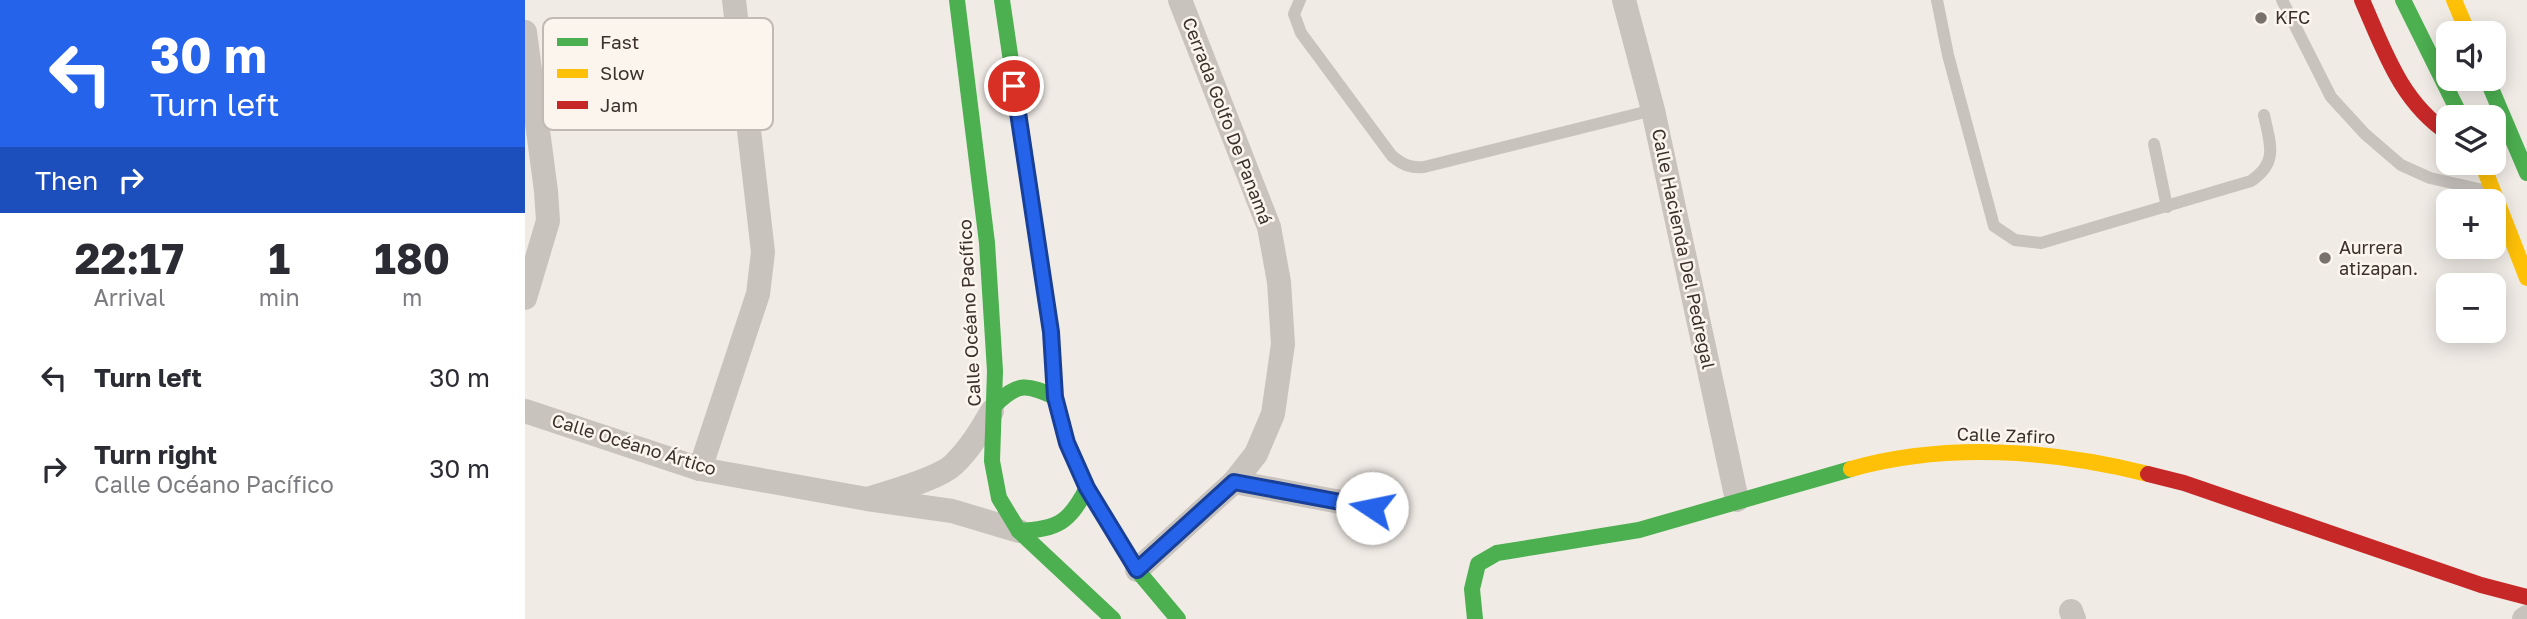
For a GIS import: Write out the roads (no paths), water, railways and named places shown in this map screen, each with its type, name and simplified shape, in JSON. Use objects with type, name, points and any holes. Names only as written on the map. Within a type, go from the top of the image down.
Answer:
[{"type":"street","points":[[734,0],[736,18]]},
{"type":"street","name":"Calle Océano Pacífico","points":[[957,0],[987,243],[995,405],[992,461],[999,498],[1019,531],[1113,619]]},
{"type":"street","points":[[1002,0],[1051,332],[1055,397],[1067,443],[1087,488],[1137,570],[1178,619]]},
{"type":"street","name":"Cerrada Golfo De Panamá","points":[[1137,570],[1234,482],[1256,454],[1273,414],[1283,344],[1279,282],[1269,227],[1181,0]]},
{"type":"street","name":"Calle Hacienda Del Pedregal","points":[[1624,0],[1653,110],[1737,500]]},
{"type":"street","points":[[2362,0],[2404,89],[2420,111],[2436,125]]},
{"type":"street","points":[[2403,0],[2455,105]]},
{"type":"street","points":[[2454,0],[2463,21]]},
{"type":"street","points":[[525,32],[548,221],[525,298]]},
{"type":"street","points":[[2492,91],[2527,173]]},
{"type":"street","points":[[700,469],[758,295],[763,252],[749,130]]},
{"type":"street","points":[[2506,224],[2527,278]]},
{"type":"street","points":[[995,405],[1010,389],[1023,386],[1037,388],[1055,397]]},
{"type":"street","name":"Calle Océano Ártico","points":[[867,499],[951,467],[976,439],[995,405]]},
{"type":"street","name":"Calle Océano Ártico","points":[[525,411],[700,469],[867,499],[952,511],[1019,531]]},
{"type":"street","name":"Calle Zafiro","points":[[1475,619],[1472,589],[1478,564],[1497,553],[1639,530],[1873,463],[1950,453],[2033,453],[2117,466],[2184,483],[2481,585],[2527,597]]},
{"type":"street","points":[[1234,482],[1372,508]]},
{"type":"street","points":[[1019,531],[1044,530],[1062,525],[1076,511],[1087,488]]},
{"type":"lane","points":[[1300,0],[1294,15],[1301,33],[1392,156],[1402,164],[1424,167],[1653,110]]},
{"type":"lane","points":[[1937,0],[1961,108],[1994,226],[2015,240],[2042,243],[2251,181],[2263,173],[2270,161],[2271,146],[2264,115]]},
{"type":"lane","points":[[2282,0],[2332,97],[2365,134],[2401,165],[2430,178],[2477,189]]},
{"type":"lane","points":[[2154,144],[2167,207]]},
{"type":"place","name":"KFC","points":[[2261,18]]},
{"type":"place","name":"Aurrera atizapan.","points":[[2325,258]]}]
